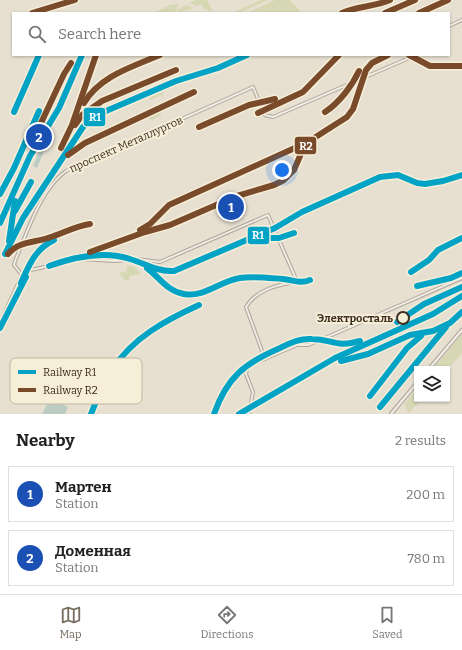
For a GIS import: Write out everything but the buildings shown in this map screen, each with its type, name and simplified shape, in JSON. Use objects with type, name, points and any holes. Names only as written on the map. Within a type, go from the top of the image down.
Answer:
[{"type":"street","points":[[450,26],[462,20]]},
{"type":"street","name":"проспект Металлургов","points":[[22,275],[14,265],[15,261],[46,193],[60,175],[66,170],[253,87],[266,115],[273,117],[414,56]]},
{"type":"street","points":[[0,323],[22,275],[26,271],[82,259],[115,261],[136,259],[160,262],[168,260],[268,215],[296,280],[294,282],[283,282],[262,292],[254,297],[246,307],[265,359]]},
{"type":"street","points":[[249,414],[254,392],[246,374],[247,369],[265,359],[297,346],[308,345],[462,278]]},
{"type":"street","points":[[432,366],[462,330]]},
{"type":"street","points":[[391,414],[414,387]]},
{"type":"green space","points":[[195,0],[207,0],[213,12],[204,9],[201,4],[197,6],[189,3]]},
{"type":"green space","points":[[261,0],[268,0],[241,12],[234,12]]},
{"type":"green space","points":[[275,0],[290,0],[301,12],[249,12]]},
{"type":"green space","points":[[179,4],[175,12],[155,12],[170,5]]},
{"type":"green space","points":[[186,5],[194,8],[181,12],[178,12],[177,10]]},
{"type":"green space","points":[[169,84],[176,86],[163,92],[163,95],[150,100],[152,92]]},
{"type":"green space","points":[[161,110],[161,115],[152,120],[148,118],[148,116]]},
{"type":"green space","points":[[127,266],[133,266],[141,274],[130,276],[129,281],[124,280],[119,273],[127,271]]},
{"type":"green space","points":[[462,334],[462,353],[450,367],[435,366]]},
{"type":"green space","points":[[414,392],[414,402],[418,402],[409,413],[404,404]]},
{"type":"shaded area","points":[[40,150],[44,151],[37,168],[33,166]]},
{"type":"shaded area","points":[[47,404],[62,404],[68,407],[65,414],[42,414]]},
{"type":"rail line","name":"R2","points":[[35,12],[75,0]]},
{"type":"rail line","name":"R2","points":[[345,12],[390,0]]},
{"type":"rail line","name":"R2","points":[[387,12],[415,0]]},
{"type":"rail line","name":"R2","points":[[421,12],[448,0]]},
{"type":"rail line","name":"R1","points":[[14,112],[39,56]]},
{"type":"rail line","name":"R1","points":[[0,223],[30,156],[59,108],[82,56]]},
{"type":"rail line","name":"R2","points":[[61,148],[72,125],[96,56]]},
{"type":"rail line","name":"R2","points":[[84,103],[91,94],[108,79],[128,68],[158,56]]},
{"type":"rail line","name":"R1","points":[[5,254],[23,218],[83,127],[96,116],[176,81],[218,68],[245,56]]},
{"type":"rail line","name":"R2","points":[[258,113],[303,92],[338,56]]},
{"type":"rail line","name":"R2","points":[[90,252],[145,232],[170,225],[237,196],[274,185],[284,180],[294,170],[303,149],[311,140],[347,117],[353,109],[366,70],[372,63],[386,56]]},
{"type":"rail line","name":"R2","points":[[411,56],[430,66],[462,66]]},
{"type":"rail line","name":"R2","points":[[41,123],[64,74],[71,63]]},
{"type":"rail line","name":"R2","points":[[75,125],[82,115],[102,101],[176,70]]},
{"type":"rail line","name":"R2","points":[[325,112],[345,94],[359,71]]},
{"type":"rail line","name":"R2","points":[[68,155],[85,143],[194,92]]},
{"type":"rail line","name":"R2","points":[[199,127],[249,105],[275,99]]},
{"type":"rail line","name":"R1","points":[[0,194],[14,168],[39,111]]},
{"type":"rail line","name":"R2","points":[[140,230],[150,224],[169,205],[308,142]]},
{"type":"rail line","name":"R1","points":[[49,266],[79,257],[110,255],[120,256],[157,269],[174,271],[275,228],[302,212],[380,177],[398,175],[417,183],[425,184],[443,181],[462,175]]},
{"type":"rail line","name":"R1","points":[[15,211],[31,182]]},
{"type":"rail line","name":"R1","points":[[9,241],[15,201]]},
{"type":"rail line","name":"R2","points":[[8,254],[12,250],[26,243],[48,238],[79,226],[90,224]]},
{"type":"rail line","name":"R1","points":[[257,238],[279,238],[294,233]]},
{"type":"rail line","name":"R1","points":[[411,272],[429,260],[438,250],[462,238]]},
{"type":"rail line","name":"R1","points":[[21,283],[33,258],[42,248],[54,240]]},
{"type":"rail line","name":"R1","points":[[147,268],[168,287],[178,292],[191,295],[198,294],[226,282],[240,278],[250,277],[283,279],[300,282],[310,280]]},
{"type":"rail line","name":"R1","points":[[417,286],[451,278],[462,273]]},
{"type":"rail line","name":"R1","points":[[0,328],[26,277]]},
{"type":"rail line","name":"R1","points":[[397,322],[424,304],[462,287]]},
{"type":"rail line","name":"R1","points":[[239,414],[335,358],[433,314],[462,296]]},
{"type":"rail line","name":"R1","points":[[121,358],[129,348],[151,331],[174,317],[199,305]]},
{"type":"rail line","name":"R1","points":[[341,361],[368,354],[410,335],[433,331],[450,323],[462,312]]},
{"type":"rail line","name":"R1","points":[[380,407],[446,327]]},
{"type":"rail line","name":"R1","points":[[370,396],[407,348],[421,336]]},
{"type":"rail line","name":"R1","points":[[214,414],[219,401],[231,381],[257,359],[303,339],[319,339],[345,344],[360,341]]},
{"type":"rail line","name":"R1","points":[[91,414],[95,404]]},
{"type":"place","name":"Доменная","points":[[39,137]]},
{"type":"place","name":"Мартен","points":[[231,207]]},
{"type":"place","name":"Электросталь","points":[[403,318]]}]
